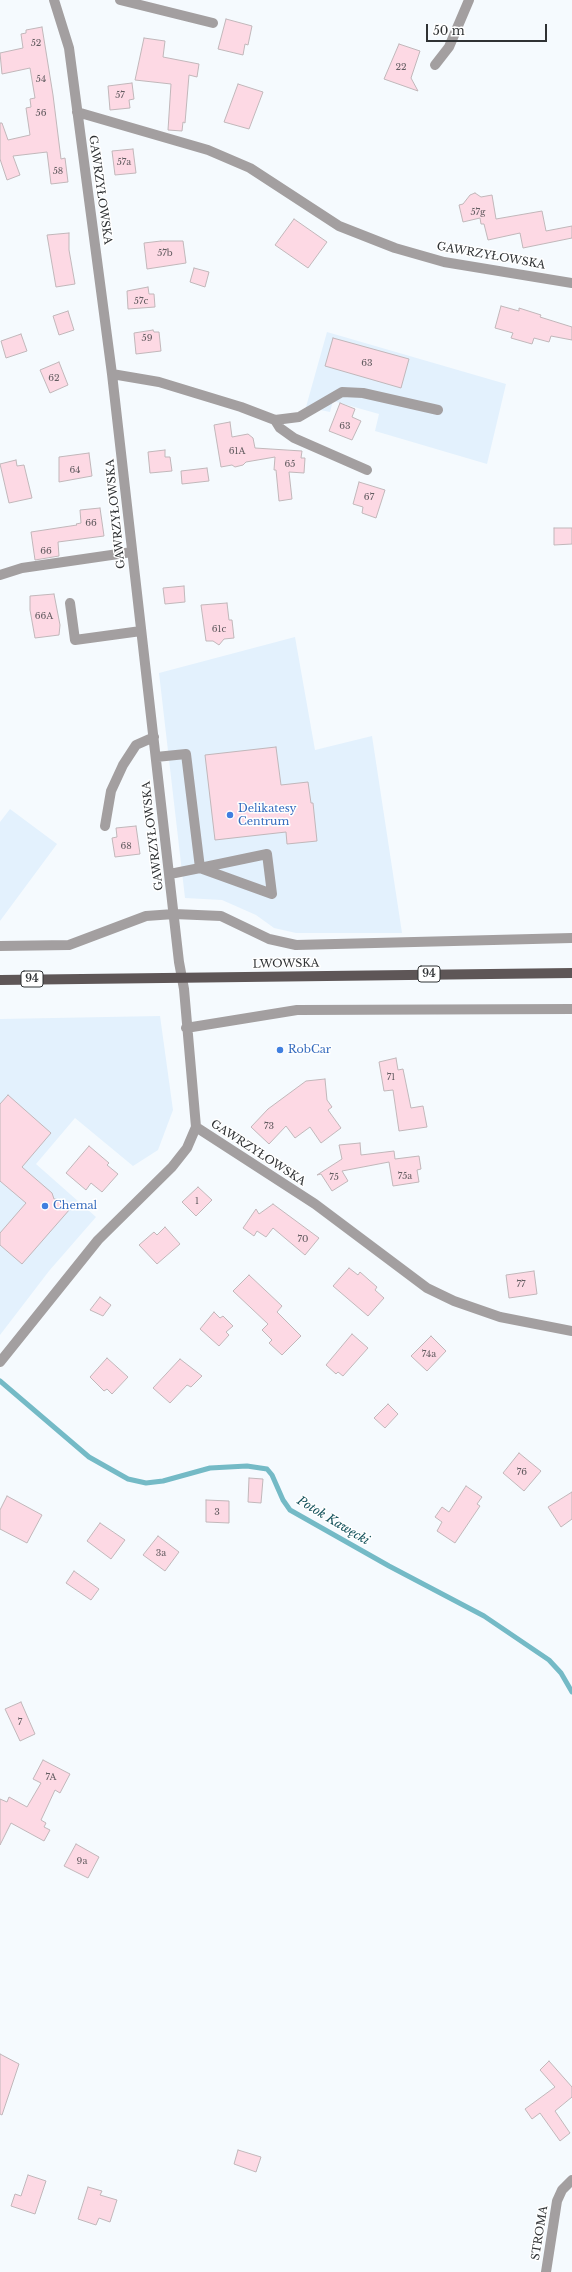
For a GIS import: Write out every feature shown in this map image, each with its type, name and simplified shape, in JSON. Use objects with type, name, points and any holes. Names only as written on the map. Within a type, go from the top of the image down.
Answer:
[{"type":"main road","name":"LWOWSKA","points":[[0,980],[572,973]]},
{"type":"street","name":"GAWRZYŁOWSKA","points":[[54,0],[69,48],[112,374],[179,962],[182,977],[186,1028],[196,1109],[196,1127],[315,1204],[428,1288],[454,1301],[500,1317],[572,1331]]},
{"type":"street","points":[[120,0],[213,23]]},
{"type":"street","points":[[435,65],[449,47],[469,0]]},
{"type":"street","name":"GAWRZYŁOWSKA","points":[[77,112],[208,150],[243,165],[339,226],[394,248],[444,262],[572,283]]},
{"type":"street","points":[[112,374],[160,382],[240,407],[275,420],[299,417],[342,392],[363,393],[438,410]]},
{"type":"street","points":[[275,420],[280,428],[294,438],[367,470]]},
{"type":"street","points":[[0,575],[22,568],[132,552]]},
{"type":"street","points":[[70,603],[75,640],[141,631]]},
{"type":"street","points":[[105,826],[111,791],[123,765],[136,745],[154,737]]},
{"type":"street","points":[[156,757],[186,754],[200,868]]},
{"type":"street","points":[[170,874],[267,854],[272,894],[200,868]]},
{"type":"street","points":[[0,946],[69,945],[140,918],[174,914],[206,914],[221,916],[265,937],[279,942],[296,945],[572,938]]},
{"type":"street","points":[[186,1028],[297,1010],[572,1009]]},
{"type":"street","points":[[0,1362],[98,1240],[172,1166],[187,1148],[196,1127]]},
{"type":"street","name":"STROMA","points":[[546,2272],[557,2201],[562,2190],[572,2180]]},
{"type":"shaded area","points":[[327,332],[506,384],[487,464],[375,431],[379,414],[333,401],[330,412],[306,407]]},
{"type":"shaded area","points":[[295,637],[315,750],[372,736],[402,933],[296,933],[274,928],[256,915],[222,900],[185,898],[159,673]]},
{"type":"shaded area","points":[[10,809],[57,844],[0,921],[0,822]]},
{"type":"shaded area","points":[[160,1016],[173,1110],[158,1150],[133,1166],[75,1118],[36,1164],[96,1217],[49,1271],[0,1335],[0,1019]]},
{"type":"building","points":[[226,19],[252,26],[248,45],[245,44],[243,55],[218,49]]},
{"type":"building","points":[[42,27],[61,159],[65,158],[68,182],[51,184],[47,152],[13,156],[20,175],[7,180],[0,159],[0,123],[2,123],[8,140],[30,135],[26,108],[31,107],[30,99],[35,98],[30,68],[2,74],[0,53],[23,48],[21,34],[26,33],[26,30]]},
{"type":"building","points":[[144,38],[165,41],[163,57],[199,64],[197,77],[189,75],[185,123],[183,122],[182,131],[168,130],[171,84],[135,80]]},
{"type":"building","points":[[399,44],[420,51],[411,78],[418,91],[384,79]]},
{"type":"building","points":[[132,83],[134,99],[129,100],[130,108],[110,110],[108,86]]},
{"type":"building","points":[[238,84],[263,92],[249,129],[224,122]]},
{"type":"building","points":[[133,149],[136,173],[115,175],[112,151]]},
{"type":"building","points":[[475,193],[481,197],[492,195],[496,219],[542,211],[546,231],[572,226],[572,238],[523,248],[520,233],[488,240],[484,224],[481,224],[480,218],[463,222],[459,205],[463,204],[470,195]]},
{"type":"building","points":[[294,219],[327,242],[308,268],[275,245]]},
{"type":"building","points":[[69,233],[69,250],[75,284],[56,287],[47,235]]},
{"type":"building","points":[[183,241],[186,263],[147,269],[144,243]]},
{"type":"building","points":[[194,268],[209,272],[205,287],[190,282]]},
{"type":"building","points":[[148,287],[149,294],[154,294],[155,307],[128,309],[127,291]]},
{"type":"building","points":[[501,306],[519,311],[519,308],[541,315],[540,317],[572,327],[572,340],[551,336],[549,342],[534,338],[532,344],[511,338],[513,333],[495,328]]},
{"type":"building","points":[[68,311],[74,330],[59,335],[53,316]]},
{"type":"building","points":[[153,330],[154,332],[159,332],[161,351],[136,354],[134,333]]},
{"type":"building","points":[[21,334],[27,351],[6,358],[1,341]]},
{"type":"building","points":[[333,338],[409,359],[401,388],[325,366]]},
{"type":"building","points":[[59,362],[68,385],[50,393],[40,370]]},
{"type":"building","points":[[340,403],[355,409],[352,417],[361,421],[352,440],[329,431]]},
{"type":"building","points":[[230,422],[232,437],[248,434],[253,438],[255,448],[302,451],[301,458],[305,458],[304,473],[289,472],[292,499],[279,501],[276,470],[274,470],[275,457],[246,462],[243,465],[235,467],[232,465],[221,467],[214,425]]},
{"type":"building","points":[[165,450],[165,457],[170,457],[172,471],[150,473],[148,452]]},
{"type":"building","points":[[89,453],[92,476],[59,482],[59,457]]},
{"type":"building","points":[[16,460],[17,466],[24,465],[32,498],[9,503],[0,464]]},
{"type":"building","points":[[207,468],[209,481],[182,484],[181,471]]},
{"type":"building","points":[[359,482],[385,490],[376,518],[362,513],[363,507],[353,504]]},
{"type":"building","points":[[100,508],[104,536],[58,542],[59,556],[35,560],[31,532],[77,525],[76,524],[81,523],[80,510]]},
{"type":"building","points":[[554,528],[572,528],[572,544],[554,545]]},
{"type":"building","points":[[184,586],[185,602],[165,604],[163,588]]},
{"type":"building","points":[[54,594],[60,625],[59,635],[35,638],[30,610],[30,596]]},
{"type":"building","points":[[227,603],[229,620],[232,620],[234,638],[224,639],[219,645],[213,641],[206,641],[201,605]]},
{"type":"building","points":[[276,747],[281,785],[308,782],[311,803],[313,803],[317,841],[287,844],[286,832],[215,840],[205,755]]},
{"type":"building","points":[[136,826],[140,854],[115,857],[112,838],[117,837],[116,828]]},
{"type":"building","points":[[396,1058],[398,1070],[403,1069],[411,1108],[423,1106],[427,1127],[399,1131],[393,1090],[384,1091],[379,1062]]},
{"type":"building","points":[[325,1079],[327,1100],[332,1107],[328,1110],[341,1128],[321,1143],[310,1127],[295,1138],[286,1126],[269,1144],[251,1127],[268,1109],[306,1081]]},
{"type":"building","name":"Chemal","points":[[8,1095],[51,1133],[22,1167],[52,1193],[54,1199],[60,1200],[70,1209],[22,1264],[0,1245],[0,1233],[26,1203],[0,1181],[0,1104]]},
{"type":"building","points":[[360,1143],[361,1155],[394,1151],[395,1159],[419,1156],[421,1169],[417,1170],[419,1182],[393,1186],[389,1162],[342,1171],[348,1181],[332,1191],[321,1174],[317,1175],[342,1159],[339,1145]]},
{"type":"building","points":[[89,1146],[109,1163],[107,1165],[118,1174],[102,1192],[91,1183],[86,1190],[66,1173]]},
{"type":"building","points":[[198,1187],[212,1200],[196,1216],[182,1202]]},
{"type":"building","points":[[273,1204],[319,1238],[305,1255],[273,1228],[266,1237],[257,1231],[254,1236],[243,1228],[256,1209],[259,1214]]},
{"type":"building","points":[[165,1227],[180,1244],[157,1264],[139,1245],[154,1232],[157,1235]]},
{"type":"building","points":[[349,1268],[358,1275],[360,1272],[377,1287],[375,1290],[384,1298],[368,1316],[333,1286]]},
{"type":"building","points":[[534,1271],[537,1294],[509,1298],[506,1275]]},
{"type":"building","points":[[249,1275],[282,1306],[277,1312],[301,1336],[282,1355],[269,1343],[272,1340],[262,1330],[268,1324],[233,1291]]},
{"type":"building","points":[[100,1297],[111,1305],[103,1316],[90,1310]]},
{"type":"building","points":[[214,1312],[220,1318],[223,1316],[233,1326],[226,1332],[229,1335],[219,1346],[200,1329]]},
{"type":"building","points":[[352,1334],[368,1348],[343,1376],[338,1372],[336,1374],[326,1365]]},
{"type":"building","points":[[431,1336],[446,1351],[427,1371],[411,1356]]},
{"type":"building","points":[[107,1358],[128,1377],[112,1394],[107,1389],[104,1391],[90,1377]]},
{"type":"building","points":[[180,1359],[202,1376],[191,1387],[187,1385],[170,1403],[153,1388]]},
{"type":"building","points":[[388,1404],[398,1414],[385,1428],[374,1418]]},
{"type":"building","points":[[519,1453],[541,1471],[524,1491],[503,1473]]},
{"type":"building","points":[[249,1478],[263,1479],[261,1503],[248,1502]]},
{"type":"building","points":[[466,1486],[482,1497],[477,1504],[480,1506],[455,1543],[437,1531],[442,1522],[435,1517],[442,1507],[449,1512]]},
{"type":"building","points":[[572,1492],[572,1519],[561,1527],[548,1507]]},
{"type":"building","points":[[7,1496],[42,1515],[27,1543],[0,1529],[0,1510]]},
{"type":"building","points":[[206,1500],[229,1501],[229,1523],[206,1522]]},
{"type":"building","points":[[100,1523],[125,1540],[111,1559],[87,1541]]},
{"type":"building","points":[[158,1536],[179,1552],[165,1571],[143,1555]]},
{"type":"building","points":[[74,1571],[99,1589],[91,1600],[66,1583]]},
{"type":"building","points":[[21,1702],[35,1734],[20,1741],[5,1709]]},
{"type":"building","points":[[43,1760],[70,1774],[60,1793],[55,1790],[41,1820],[46,1823],[44,1827],[50,1830],[44,1841],[11,1823],[0,1845],[0,1799],[7,1802],[9,1797],[27,1807],[41,1783],[33,1779]]},
{"type":"building","points":[[76,1844],[99,1857],[88,1878],[64,1866]]},
{"type":"building","points":[[0,2054],[19,2064],[2,2115],[0,2114]]},
{"type":"building","points":[[549,2061],[572,2087],[572,2097],[555,2111],[570,2133],[560,2141],[540,2113],[532,2119],[525,2109],[555,2087],[540,2070]]},
{"type":"building","points":[[238,2150],[261,2157],[256,2172],[234,2164]]},
{"type":"building","points":[[28,2175],[46,2181],[35,2214],[11,2206],[15,2194],[21,2196]]},
{"type":"building","points":[[88,2187],[102,2191],[100,2195],[117,2200],[110,2222],[99,2218],[96,2225],[78,2219]]},
{"type":"waterway","name":"Potok Kawęcki","points":[[0,1381],[89,1457],[128,1479],[146,1483],[163,1481],[210,1468],[247,1466],[267,1469],[272,1475],[283,1500],[290,1510],[389,1566],[484,1616],[549,1660],[561,1673],[572,1692]]},
{"type":"place","name":"Delikatesy Centrum","points":[[230,815]]},
{"type":"place","name":"RobCar","points":[[280,1050]]},
{"type":"place","name":"Chemal","points":[[45,1206]]}]
